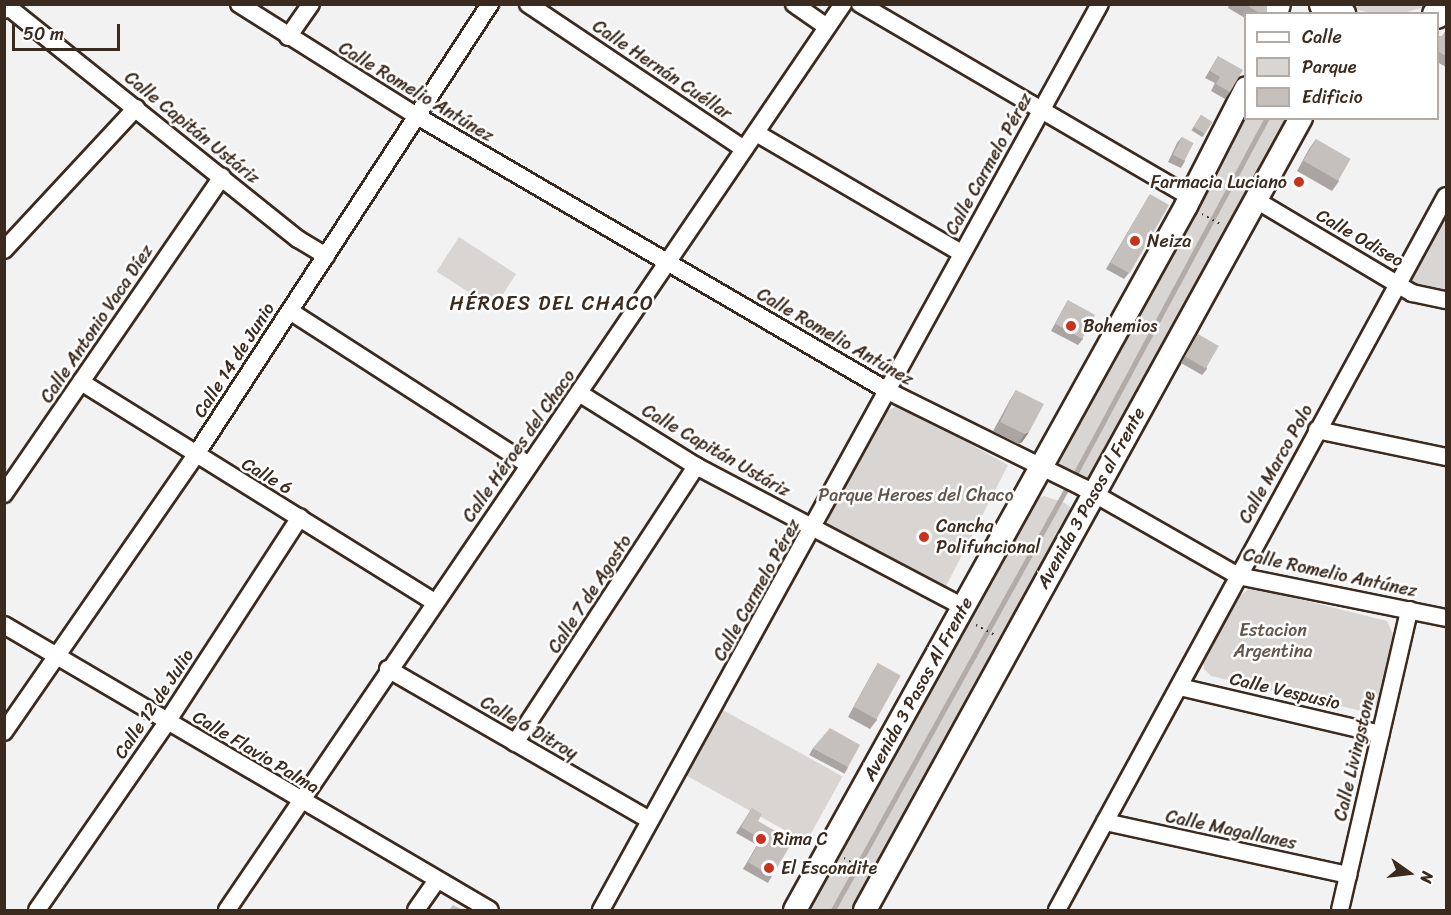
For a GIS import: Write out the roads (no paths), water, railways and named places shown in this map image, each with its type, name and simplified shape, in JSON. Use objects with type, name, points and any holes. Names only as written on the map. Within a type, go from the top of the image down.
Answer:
[{"type":"highway","points":[[1323,4],[1337,12]]},
{"type":"main road","points":[[1047,470],[1195,205],[1244,90]]},
{"type":"main road","name":"Avenida 3 Pasos al Frente","points":[[865,910],[876,876],[1089,491],[1300,120]]},
{"type":"main road","name":"Avenida 3 Pasos Al Frente","points":[[795,910],[963,608],[1047,470]]},
{"type":"street","name":"Calle Romelio Antúnez","points":[[239,4],[288,37],[417,116],[888,391],[1089,491],[1238,576],[1446,618]]},
{"type":"street","points":[[288,37],[310,4]]},
{"type":"street","name":"Calle 14 de Junio","points":[[4,732],[195,456],[490,4]]},
{"type":"street","name":"Calle Hernán Cuéllar","points":[[528,4],[744,148]]},
{"type":"street","points":[[794,4],[827,27]]},
{"type":"street","name":"Calle Héroes del Chaco","points":[[227,910],[388,669],[669,264],[744,148],[843,4]]},
{"type":"street","points":[[860,4],[1042,110],[1195,205]]},
{"type":"street","name":"Calle Carmelo Pérez","points":[[601,910],[814,528],[961,253],[1100,4]]},
{"type":"street","name":"Calle Capitán Ustáriz","points":[[6,6],[326,256]]},
{"type":"street","points":[[4,250],[136,108]]},
{"type":"street","points":[[756,133],[961,253]]},
{"type":"street","name":"Calle Antonio Vaca Díez","points":[[4,494],[222,177]]},
{"type":"street","name":"Calle Marco Polo","points":[[1057,910],[1446,196]]},
{"type":"street","name":"Calle Odiseo","points":[[1256,200],[1412,293],[1446,300]]},
{"type":"street","points":[[290,311],[529,465]]},
{"type":"street","name":"Calle 6","points":[[81,382],[195,456],[300,517],[435,602]]},
{"type":"street","name":"Calle Capitán Ustáriz","points":[[579,393],[696,466],[963,608]]},
{"type":"street","points":[[1317,430],[1446,457]]},
{"type":"street","name":"Calle 7 de Agosto","points":[[515,743],[696,466]]},
{"type":"street","name":"Calle 12 de Julio","points":[[37,910],[167,722],[300,517]]},
{"type":"street","name":"Calle Livingstone","points":[[1340,910],[1409,610]]},
{"type":"street","name":"Calle Flavio Palma","points":[[4,625],[436,881],[490,910]]},
{"type":"street","name":"Calle 6 Ditroy","points":[[388,669],[650,820]]},
{"type":"street","name":"Calle Vespusio","points":[[1180,687],[1381,734]]},
{"type":"street","name":"Calle Magallanes","points":[[1105,822],[1348,876]]},
{"type":"street","points":[[416,910],[436,881]]},
{"type":"waterway","points":[[1073,478],[1266,120]]},
{"type":"waterway","points":[[833,910],[1069,485]]},
{"type":"place","name":"Farmacia Luciano","points":[[1299,182]]},
{"type":"place","name":"Neiza","points":[[1135,241]]},
{"type":"place","name":"Bohemios","points":[[1071,326]]},
{"type":"place","name":"Cancha Polifuncional","points":[[924,537]]},
{"type":"place","name":"Rima C","points":[[761,839]]},
{"type":"place","name":"El Escondite","points":[[769,868]]},
{"type":"district","name":"HÉROES DEL CHACO","points":[[552,303]]},
{"type":"park label","name":"Parque Heroes del Chaco","points":[[916,495]]},
{"type":"park label","name":"Estacion Argentina","points":[[1273,641]]}]
